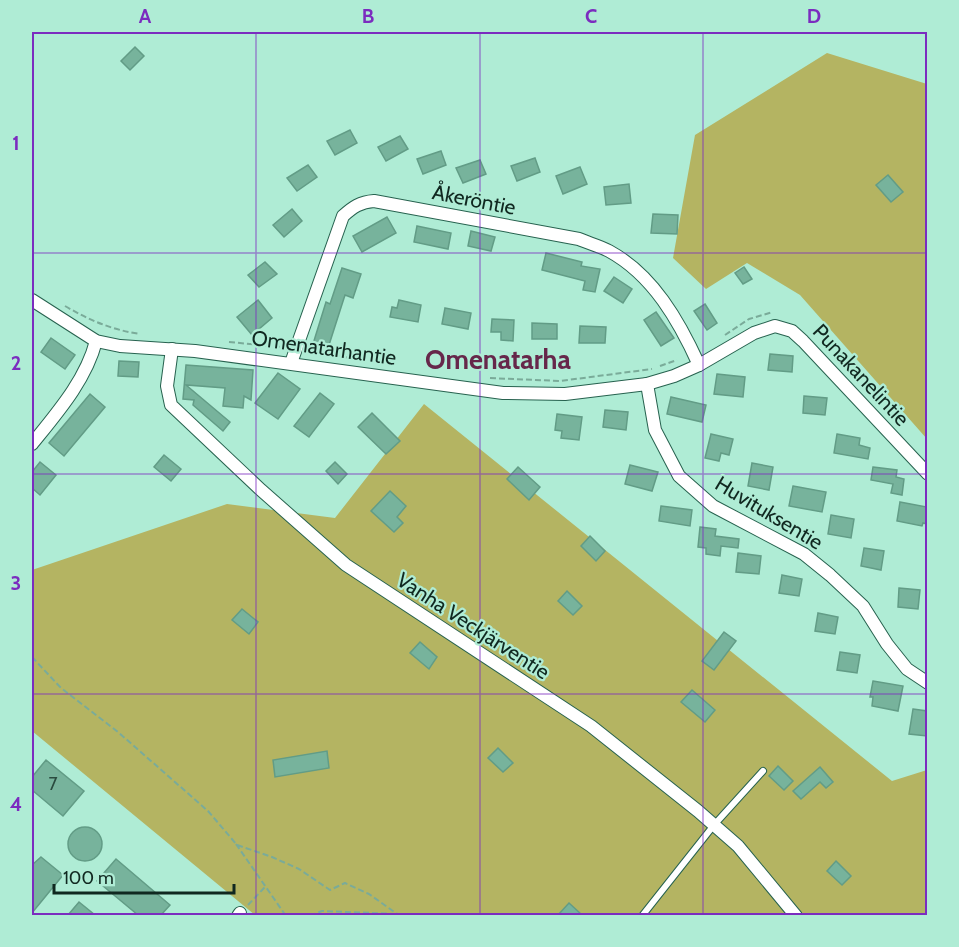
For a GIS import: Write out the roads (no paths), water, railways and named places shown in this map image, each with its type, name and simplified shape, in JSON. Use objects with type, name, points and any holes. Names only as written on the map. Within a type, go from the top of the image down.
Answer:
[{"type":"street","name":"Åkeröntie","points":[[291,363],[343,216],[354,206],[374,201],[579,239],[609,251],[642,275],[658,292],[697,359]]},
{"type":"street","name":"Omenatarhantie","points":[[32,300],[96,340],[141,348],[172,349],[291,363],[503,393],[565,394],[647,384],[674,376],[697,359],[724,351]]},
{"type":"street","name":"Punakanelintie","points":[[724,351],[754,333],[775,326],[792,331],[927,474]]},
{"type":"street","points":[[32,444],[62,406],[91,361],[96,340]]},
{"type":"street","name":"Vanha Veckjärventie","points":[[172,349],[166,386],[171,405],[261,490],[337,558],[591,726],[738,846],[796,915]]},
{"type":"street","name":"Huvituksentie","points":[[647,384],[655,430],[679,477],[713,506],[804,554],[830,575],[863,606],[886,644],[907,669],[927,683]]},
{"type":"lane","points":[[642,915],[714,825],[763,771]]},
{"type":"district","name":"Omenatarha","points":[[498,360]]}]
